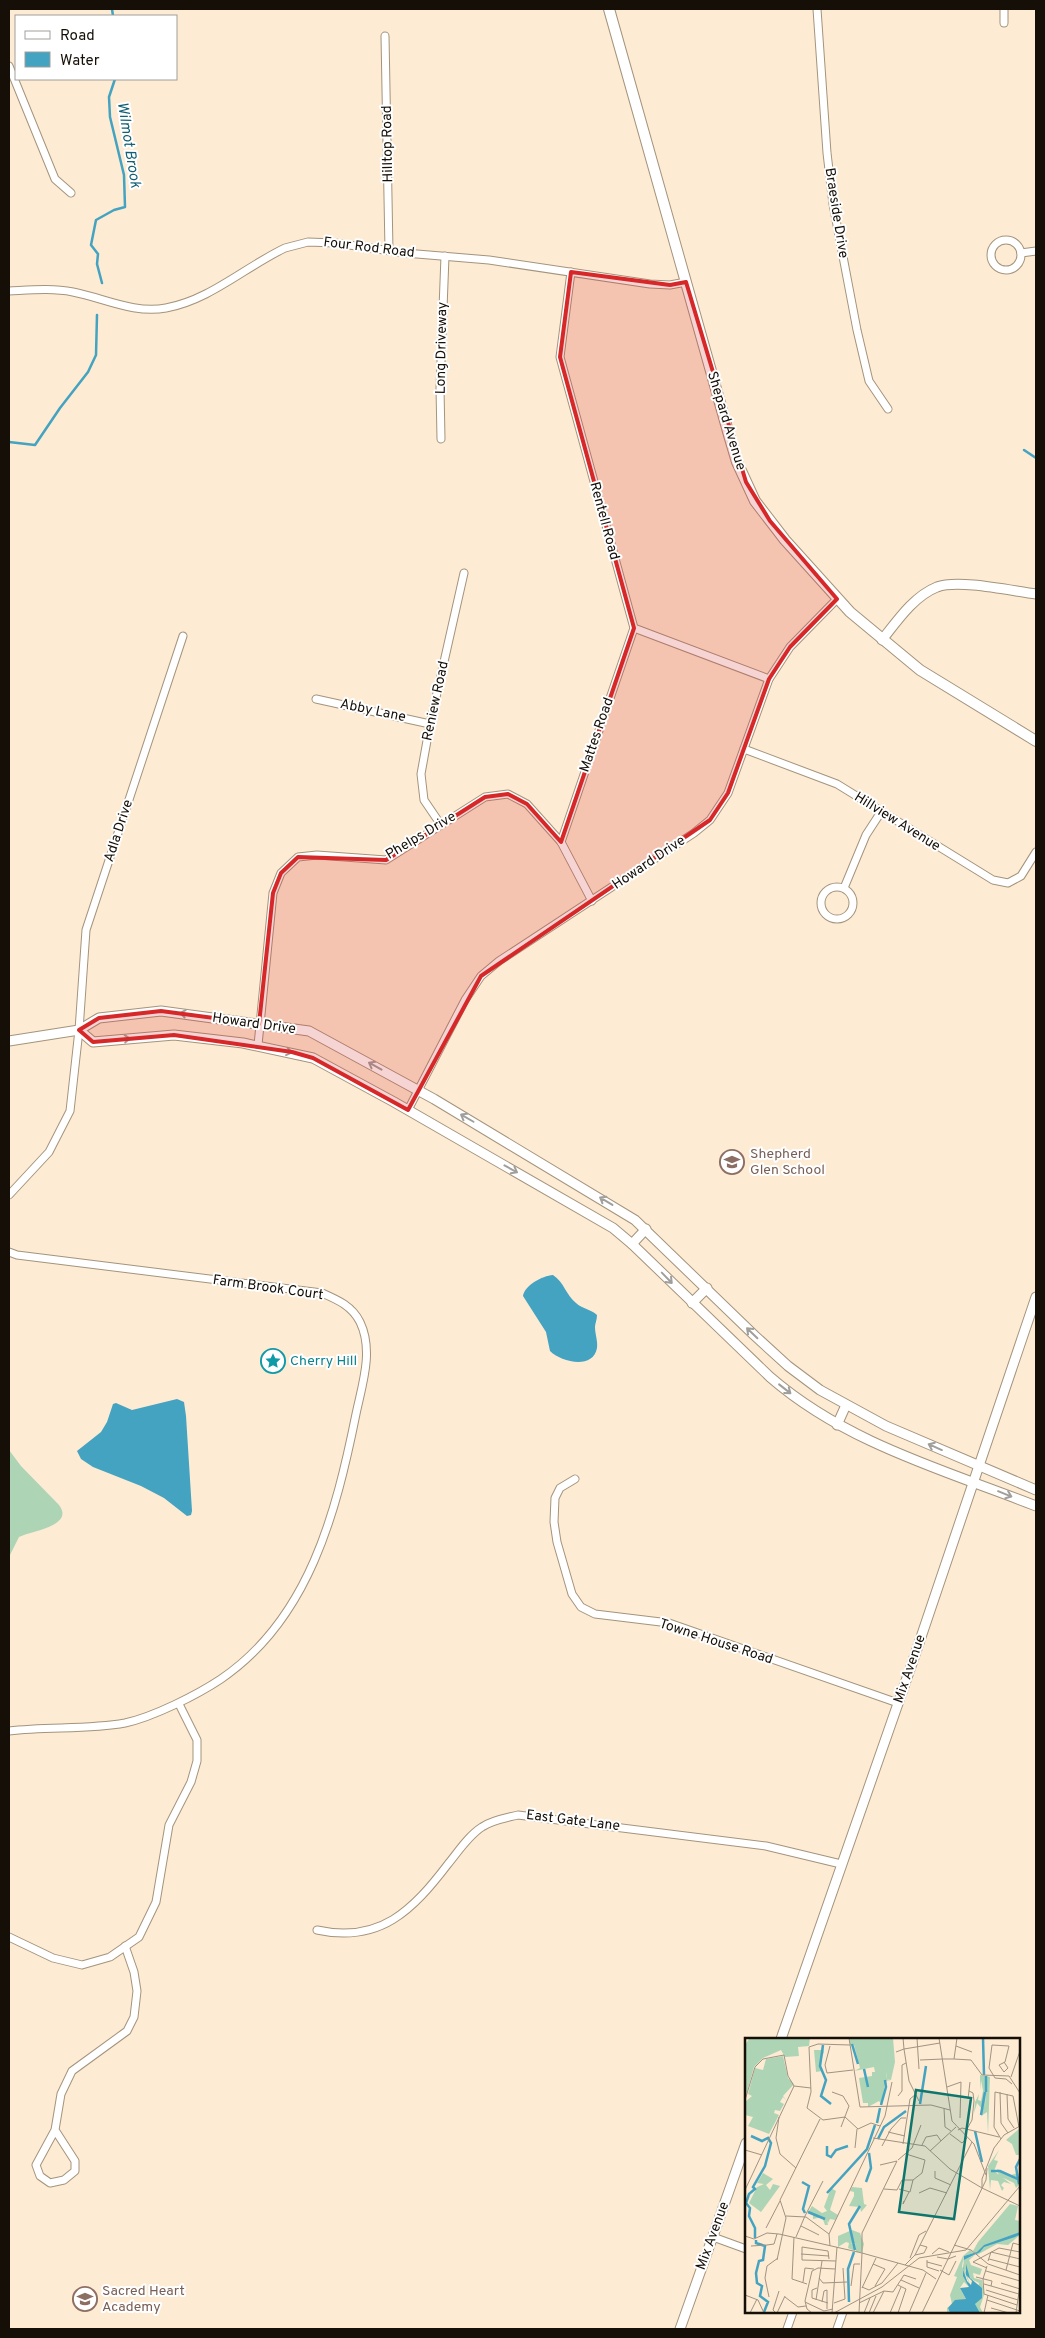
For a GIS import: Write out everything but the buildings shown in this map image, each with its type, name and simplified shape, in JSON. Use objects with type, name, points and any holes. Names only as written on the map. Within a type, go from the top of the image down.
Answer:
[{"type":"main road","name":"Shepard Avenue","points":[[609,9],[729,435],[755,501],[837,599],[882,640],[920,670],[1036,741]]},
{"type":"street","name":"Braeside Drive","points":[[817,9],[827,153],[834,204],[857,330],[869,380],[888,409]]},
{"type":"street","points":[[1004,9],[1004,23]]},
{"type":"street","name":"Hilltop Road","points":[[385,36],[389,251]]},
{"type":"street","points":[[9,67],[55,179],[71,193]]},
{"type":"street","points":[[1006,240],[1018,246],[1021,253],[1017,266],[1009,270],[996,266],[991,256],[995,245],[1006,240]]},
{"type":"street","name":"Four Rod Road","points":[[9,291],[55,290],[138,309],[158,309],[193,300],[268,256],[298,244],[320,242],[389,251],[489,260],[670,286],[686,282]]},
{"type":"street","points":[[1021,253],[1036,252]]},
{"type":"street","name":"Long Driveway","points":[[441,439],[440,388],[445,256]]},
{"type":"street","name":"Rentell Road","points":[[571,272],[560,357],[634,628]]},
{"type":"street","name":"Reniew Road","points":[[441,825],[424,800],[421,774],[430,724],[464,573]]},
{"type":"street","points":[[882,640],[916,600],[938,587],[959,585],[1036,594]]},
{"type":"street","name":"Howard Drive","points":[[408,1110],[465,1000],[481,976],[499,961],[694,833],[710,820],[728,793],[769,679],[790,647],[837,599]]},
{"type":"street","points":[[634,628],[769,679]]},
{"type":"street","name":"Mattes Road","points":[[561,842],[634,628]]},
{"type":"street","name":"Adla Drive","points":[[9,1195],[49,1152],[70,1111],[79,1030],[86,930],[184,636]]},
{"type":"street","name":"Abby Lane","points":[[316,699],[430,724]]},
{"type":"street","name":"Hillview Avenue","points":[[744,749],[837,784],[993,880],[1008,883],[1021,876],[1036,852]]},
{"type":"street","name":"Phelps Drive","points":[[258,1045],[273,892],[281,873],[298,857],[317,855],[386,860],[485,797],[508,794],[527,804],[561,842],[592,901]]},
{"type":"street","points":[[844,888],[866,835],[880,812]]},
{"type":"street","points":[[831,888],[844,888],[852,897],[852,909],[843,918],[831,918],[822,909],[822,897],[831,888]]},
{"type":"street","name":"Howard Drive","points":[[9,1041],[79,1030],[99,1018],[161,1011],[309,1031],[418,1090],[620,1210],[646,1229],[788,1366],[820,1390],[886,1426],[1036,1490]]},
{"type":"street","name":"Howard Drive","points":[[79,1030],[93,1042],[174,1035],[258,1045],[313,1058],[594,1216],[632,1244],[692,1303],[786,1390],[837,1425],[916,1461],[1036,1506]]},
{"type":"street","points":[[632,1244],[646,1229]]},
{"type":"street","name":"Farm Brook Court","points":[[9,1252],[18,1255],[322,1293],[346,1304],[359,1321],[366,1338],[367,1364],[335,1509],[318,1555],[296,1598],[268,1639],[222,1679],[178,1704],[126,1723],[9,1731]]},
{"type":"street","points":[[692,1303],[707,1288]]},
{"type":"street","name":"Mix Avenue","points":[[781,2038],[1036,1297]]},
{"type":"street","points":[[837,1425],[846,1405]]},
{"type":"street","name":"Towne House Road","points":[[575,1479],[560,1488],[555,1498],[554,1522],[557,1542],[572,1594],[581,1607],[595,1614],[669,1624],[898,1703]]},
{"type":"street","points":[[9,1937],[53,1958],[82,1965],[110,1957],[139,1936],[156,1902],[169,1825],[191,1782],[197,1761],[197,1740],[178,1704]]},
{"type":"street","name":"East Gate Lane","points":[[316,1930],[336,1934],[357,1933],[396,1919],[424,1895],[468,1840],[482,1828],[518,1815],[766,1846],[841,1864]]},
{"type":"street","points":[[55,2130],[75,2161],[75,2170],[64,2180],[50,2183],[40,2176],[36,2165],[55,2130],[61,2094],[72,2071],[127,2031],[134,2017],[137,1991],[134,1972],[125,1946]]},
{"type":"street","name":"Mix Avenue","points":[[680,2329],[745,2145]]},
{"type":"street","points":[[713,2237],[745,2249]]},
{"type":"street","points":[[787,2329],[793,2313]]},
{"type":"street","points":[[837,2329],[843,2313]]},
{"type":"highlighted area","points":[[571,272],[670,285],[686,282],[746,482],[770,521],[837,599],[790,647],[769,679],[728,793],[710,820],[481,976],[408,1110],[313,1058],[292,1052],[174,1035],[93,1042],[79,1030],[99,1018],[161,1011],[259,1024],[273,893],[281,873],[298,857],[386,860],[485,797],[508,794],[527,804],[561,842],[634,628],[560,357]]},
{"type":"green space","points":[[9,1450],[21,1466],[59,1505],[62,1512],[61,1518],[57,1523],[19,1537],[9,1557]]},
{"type":"water","points":[[553,1275],[560,1281],[576,1303],[597,1315],[595,1327],[597,1348],[590,1359],[583,1362],[569,1361],[550,1351],[546,1332],[523,1296],[527,1288],[535,1282]]},
{"type":"water","points":[[177,1399],[184,1402],[186,1416],[192,1511],[191,1515],[187,1516],[164,1498],[141,1486],[93,1467],[81,1459],[77,1451],[101,1432],[107,1422],[113,1404],[116,1403],[132,1410]]},
{"type":"waterway","name":"Wilmot Brook","points":[[112,9],[113,15]]},
{"type":"waterway","name":"Wilmot Brook","points":[[102,283],[97,264],[98,254],[91,245],[96,220],[114,210],[125,207],[124,175],[110,117],[109,97],[115,80]]},
{"type":"waterway","name":"Wilmot Brook","points":[[9,442],[35,445],[60,408],[88,372],[96,355],[97,315]]},
{"type":"waterway","points":[[1024,450],[1036,458]]},
{"type":"place","name":"Shepherd Glen School","points":[[732,1162]]},
{"type":"place","name":"Cherry Hill","points":[[273,1361]]},
{"type":"place","name":"Sacred Heart Academy","points":[[85,2299]]}]
